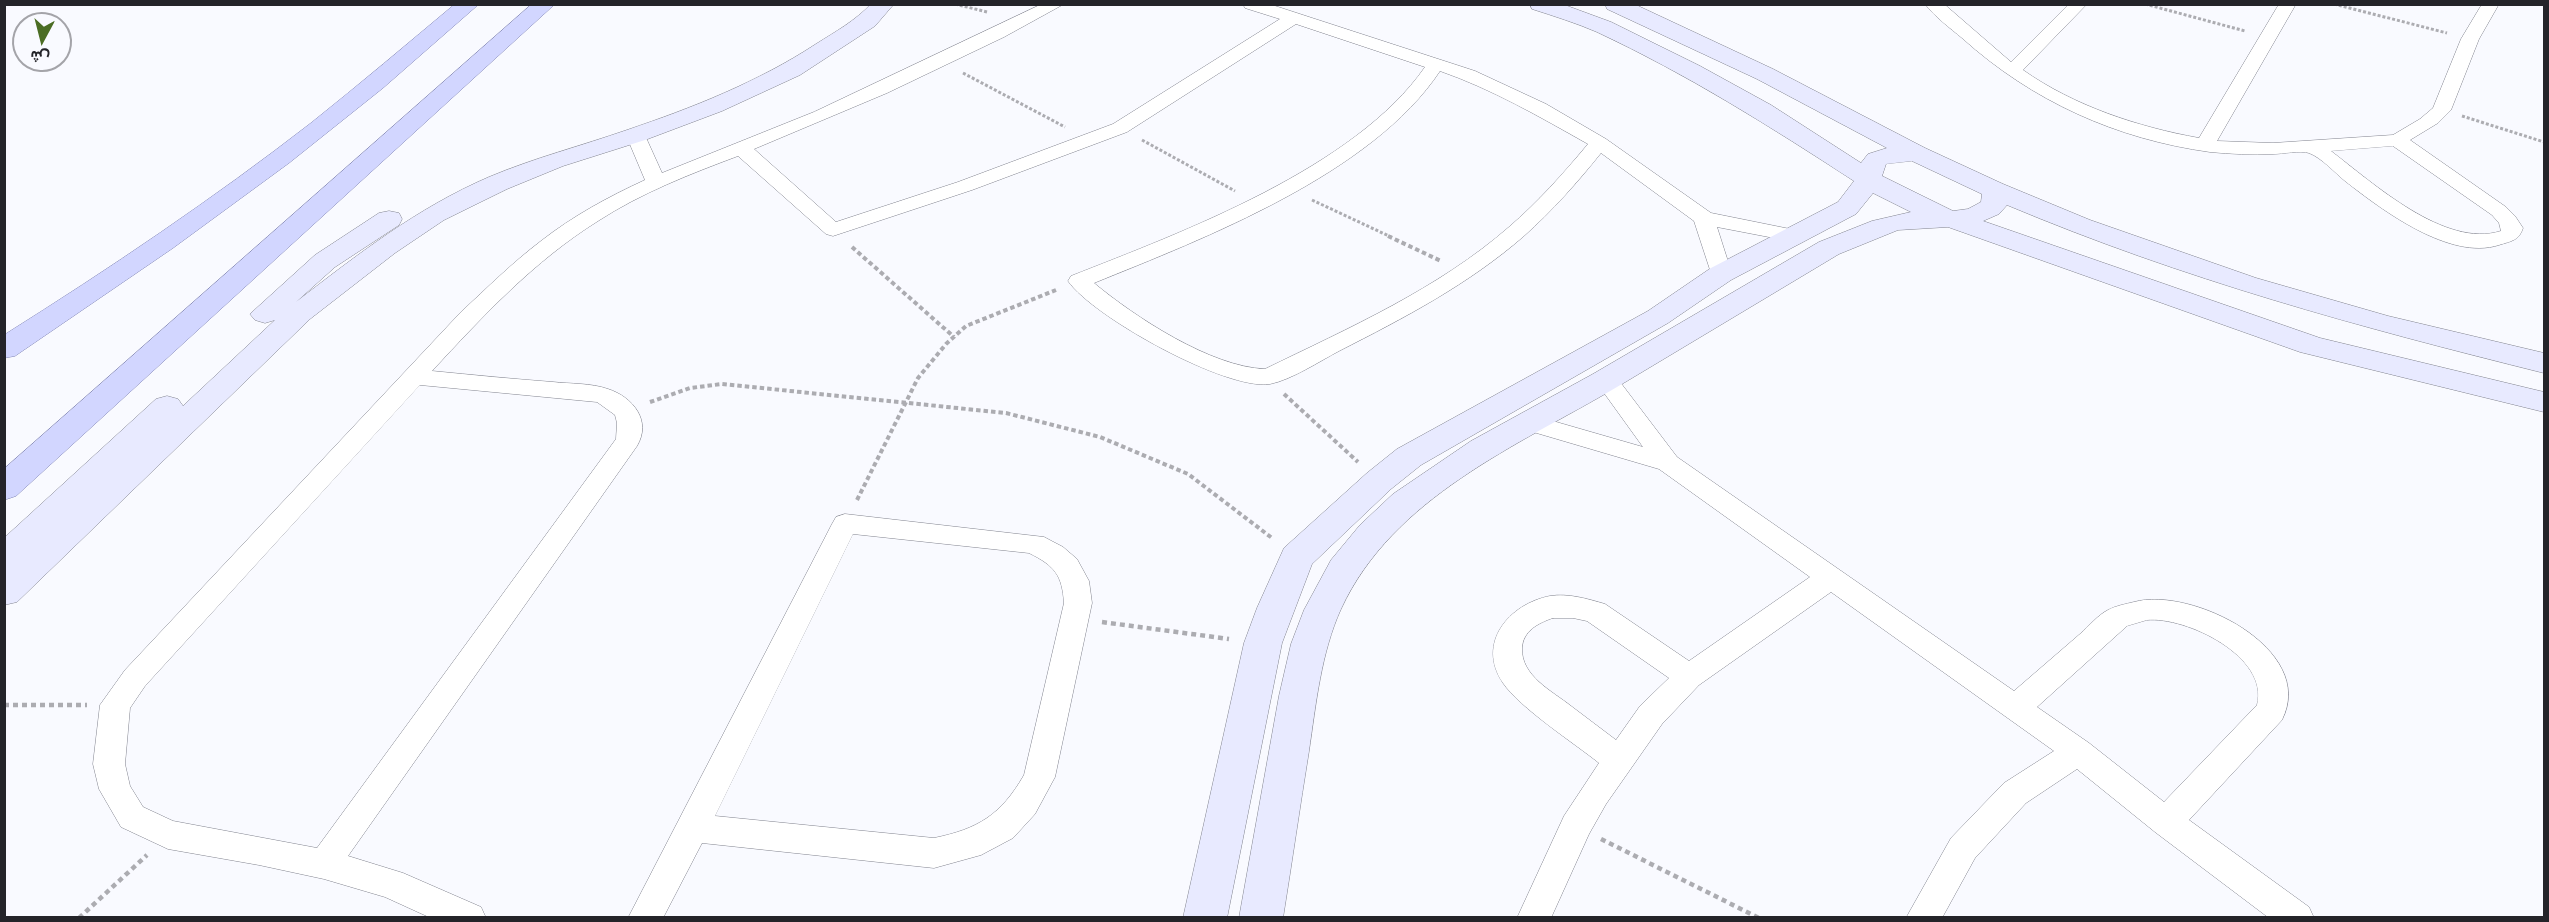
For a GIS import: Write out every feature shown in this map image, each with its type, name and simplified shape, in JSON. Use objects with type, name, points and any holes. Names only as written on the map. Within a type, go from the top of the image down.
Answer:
[{"type":"main road","points":[[4,349],[90,294],[257,175],[373,84],[469,4]]},
{"type":"main road","points":[[4,488],[545,4]]},
{"type":"street","points":[[4,559],[275,305],[325,261],[361,237],[418,201],[489,169],[681,104],[755,72],[818,35],[860,4]]},
{"type":"street","points":[[4,592],[300,313],[377,253],[435,214],[498,183],[554,161],[636,135],[713,106],[792,70],[867,21],[884,4]]},
{"type":"street","points":[[469,918],[391,884],[324,864],[168,836],[132,818],[115,789],[109,764],[110,736],[115,705],[135,678],[469,317],[527,262],[562,235],[596,213],[656,183],[820,116],[1056,4]]},
{"type":"street","points":[[1251,4],[1469,75],[1530,104],[1599,143],[1704,218],[1795,236],[1829,248]]},
{"type":"street","points":[[1615,4],[1766,74],[1916,153],[1994,190],[2123,242],[2246,284],[2380,323],[2544,363]]},
{"type":"street","points":[[1933,4],[2012,71],[2055,98],[2084,111],[2205,145],[2232,148],[2312,146],[2397,140],[2434,118],[2442,110],[2470,39],[2491,4]]},
{"type":"street","points":[[2012,71],[2079,4]]},
{"type":"street","points":[[2205,145],[2288,4]]},
{"type":"street","points":[[1549,5],[1603,27],[1692,71],[1762,110],[1902,199],[2180,301],[2311,345],[2544,402]]},
{"type":"street","points":[[740,147],[833,230],[965,186],[1120,128],[1294,18]]},
{"type":"street","points":[[1436,64],[1418,91],[1388,119],[1351,147],[1285,188],[1200,230],[1079,281],[1114,311],[1167,344],[1225,367],[1264,377],[1381,321],[1463,272],[1522,226],[1561,189],[1599,143]]},
{"type":"street","points":[[636,135],[656,183]]},
{"type":"street","points":[[2312,146],[2409,217],[2438,233],[2456,238],[2490,242],[2510,235],[2512,228],[2499,211],[2397,140]]},
{"type":"street","points":[[1261,918],[1304,658],[1322,609],[1340,574],[1364,543],[1395,511],[1434,481],[1490,445],[1606,379],[1671,324],[1721,274],[1847,207],[1857,198],[1869,179],[1871,166],[1875,160],[1916,153]]},
{"type":"street","points":[[1205,918],[1263,643],[1275,608],[1297,557],[1379,481],[1409,457],[1467,423],[1829,248],[1880,227],[1900,222],[1951,218],[1985,212],[1996,200],[1994,190]]},
{"type":"street","points":[[1704,218],[1721,274]]},
{"type":"street","points":[[324,864],[628,440],[631,425],[627,412],[617,402],[602,395],[415,377]]},
{"type":"street","points":[[1606,379],[1668,463],[2078,752],[2166,822],[2297,918]]},
{"type":"street","points":[[1467,423],[1490,445]]},
{"type":"street","points":[[1532,423],[1668,463]]},
{"type":"street","points":[[645,918],[693,828],[845,524],[1035,544],[1055,553],[1070,567],[1078,584],[1078,603],[1039,777],[1024,804],[1001,828],[969,845],[934,853],[693,828]]},
{"type":"street","points":[[1297,557],[1340,574]]},
{"type":"street","points":[[1534,918],[1576,826],[1651,715],[1689,677],[1781,610],[1830,578]]},
{"type":"street","points":[[1619,760],[1528,690],[1514,675],[1507,657],[1508,640],[1517,624],[1532,614],[1551,607],[1573,607],[1595,612],[1689,677]]},
{"type":"street","points":[[2015,708],[2117,618],[2135,611],[2158,609],[2184,614],[2210,624],[2235,638],[2255,656],[2269,675],[2274,694],[2271,711],[2166,822]]},
{"type":"street","points":[[1923,918],[1963,848],[2015,793],[2078,752]]},
{"type":"path","points":[[2145,4],[2268,37]]},
{"type":"path","points":[[2334,4],[2470,39]]},
{"type":"path","points":[[938,61],[1091,140]]},
{"type":"path","points":[[2442,110],[2544,142]]},
{"type":"path","points":[[1120,128],[1257,203]]},
{"type":"path","points":[[1285,188],[1463,272]]},
{"type":"path","points":[[833,230],[954,337]]},
{"type":"path","points":[[845,524],[918,378],[954,337],[966,326],[1079,281]]},
{"type":"path","points":[[1264,377],[1379,481]]},
{"type":"path","points":[[627,412],[657,398],[690,388],[722,384],[1006,413],[1100,437],[1188,474],[1297,557]]},
{"type":"path","points":[[1075,618],[1263,643]]},
{"type":"path","points":[[4,705],[115,705]]},
{"type":"path","points":[[1576,826],[1759,918]]},
{"type":"path","points":[[79,918],[168,836]]}]
